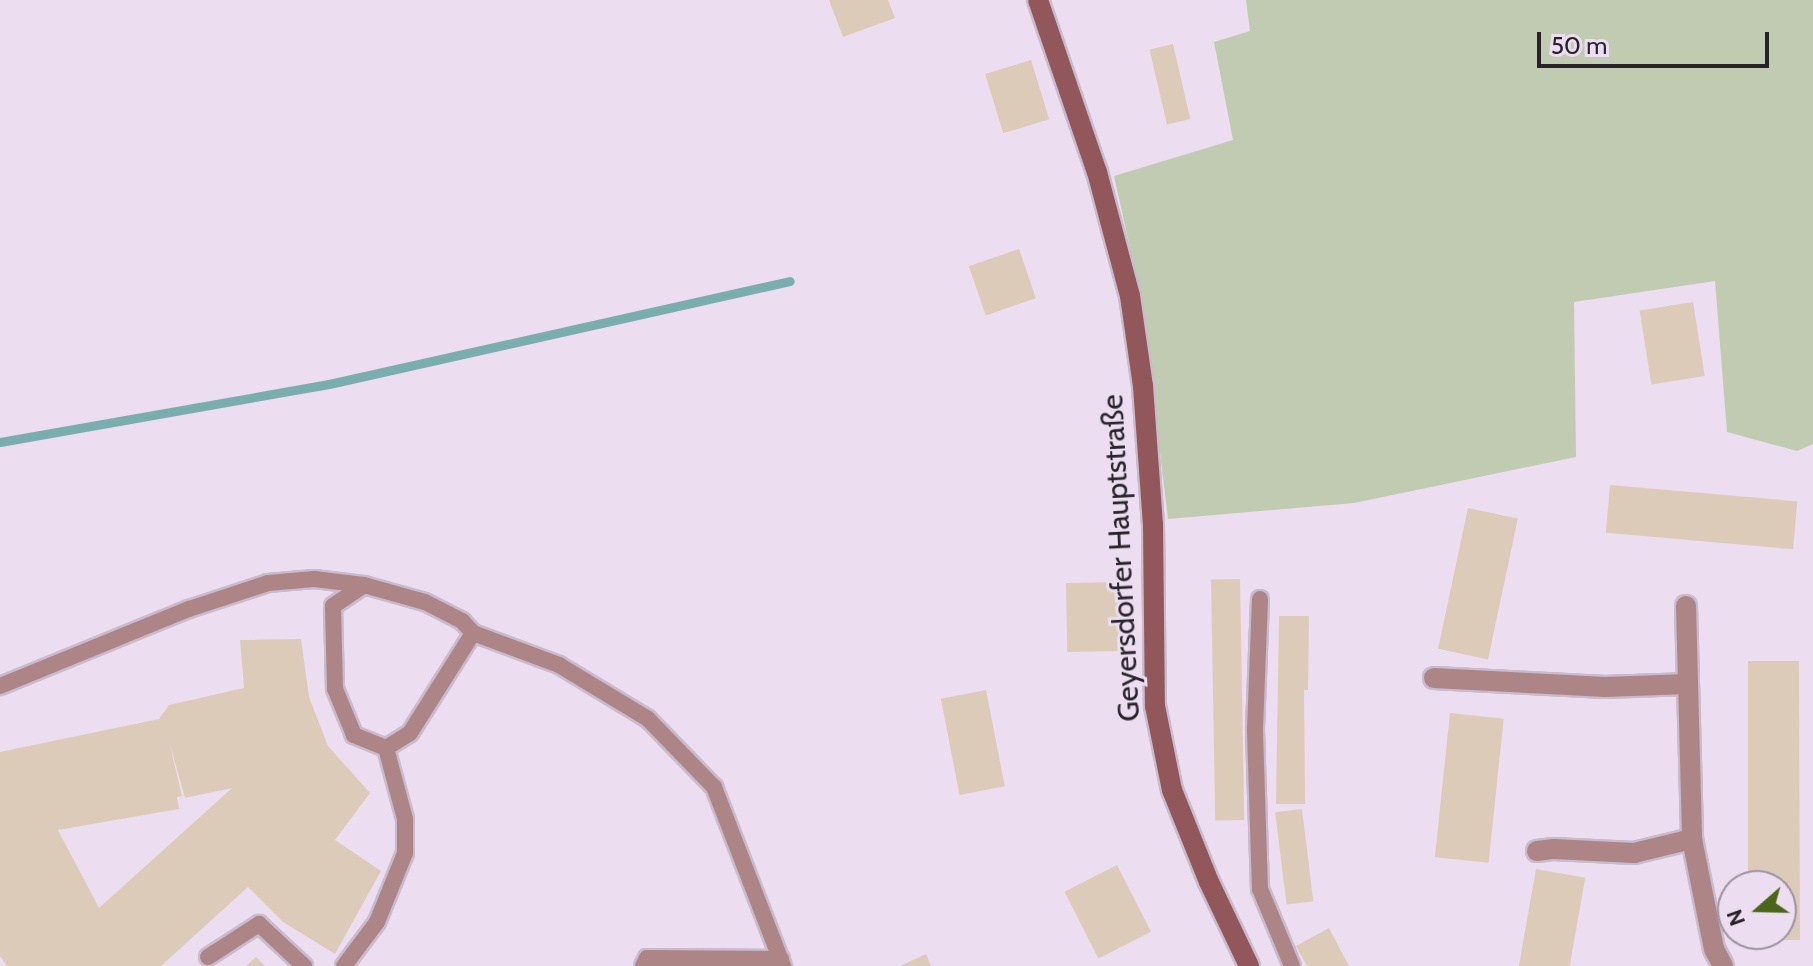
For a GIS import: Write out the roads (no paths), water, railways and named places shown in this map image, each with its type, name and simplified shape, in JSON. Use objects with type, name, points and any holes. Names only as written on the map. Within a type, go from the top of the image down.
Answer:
[{"type":"main road","name":"Geyersdorfer Hauptstraße","points":[[1038,0],[1097,172],[1130,296],[1143,386],[1153,524],[1155,706],[1172,790],[1209,882],[1249,966]]},
{"type":"street","points":[[1686,606],[1692,839],[1714,949],[1723,966]]},
{"type":"street","points":[[1434,678],[1605,687],[1688,684]]},
{"type":"street","points":[[1537,851],[1634,853],[1692,839]]},
{"type":"lane","points":[[0,686],[189,609],[268,583],[314,579],[364,585],[425,602],[462,621],[473,633],[559,665],[648,719],[714,787],[782,963],[647,958],[643,966]]},
{"type":"lane","points":[[364,585],[333,606],[335,689],[354,735],[386,748]]},
{"type":"lane","points":[[1260,599],[1255,731],[1260,889],[1292,966]]},
{"type":"lane","points":[[386,748],[410,733],[473,633]]},
{"type":"lane","points":[[344,966],[377,922],[405,853],[405,819],[386,748]]},
{"type":"lane","points":[[208,957],[259,924],[304,966]]},
{"type":"waterway","points":[[0,442],[329,384],[790,281]]}]
